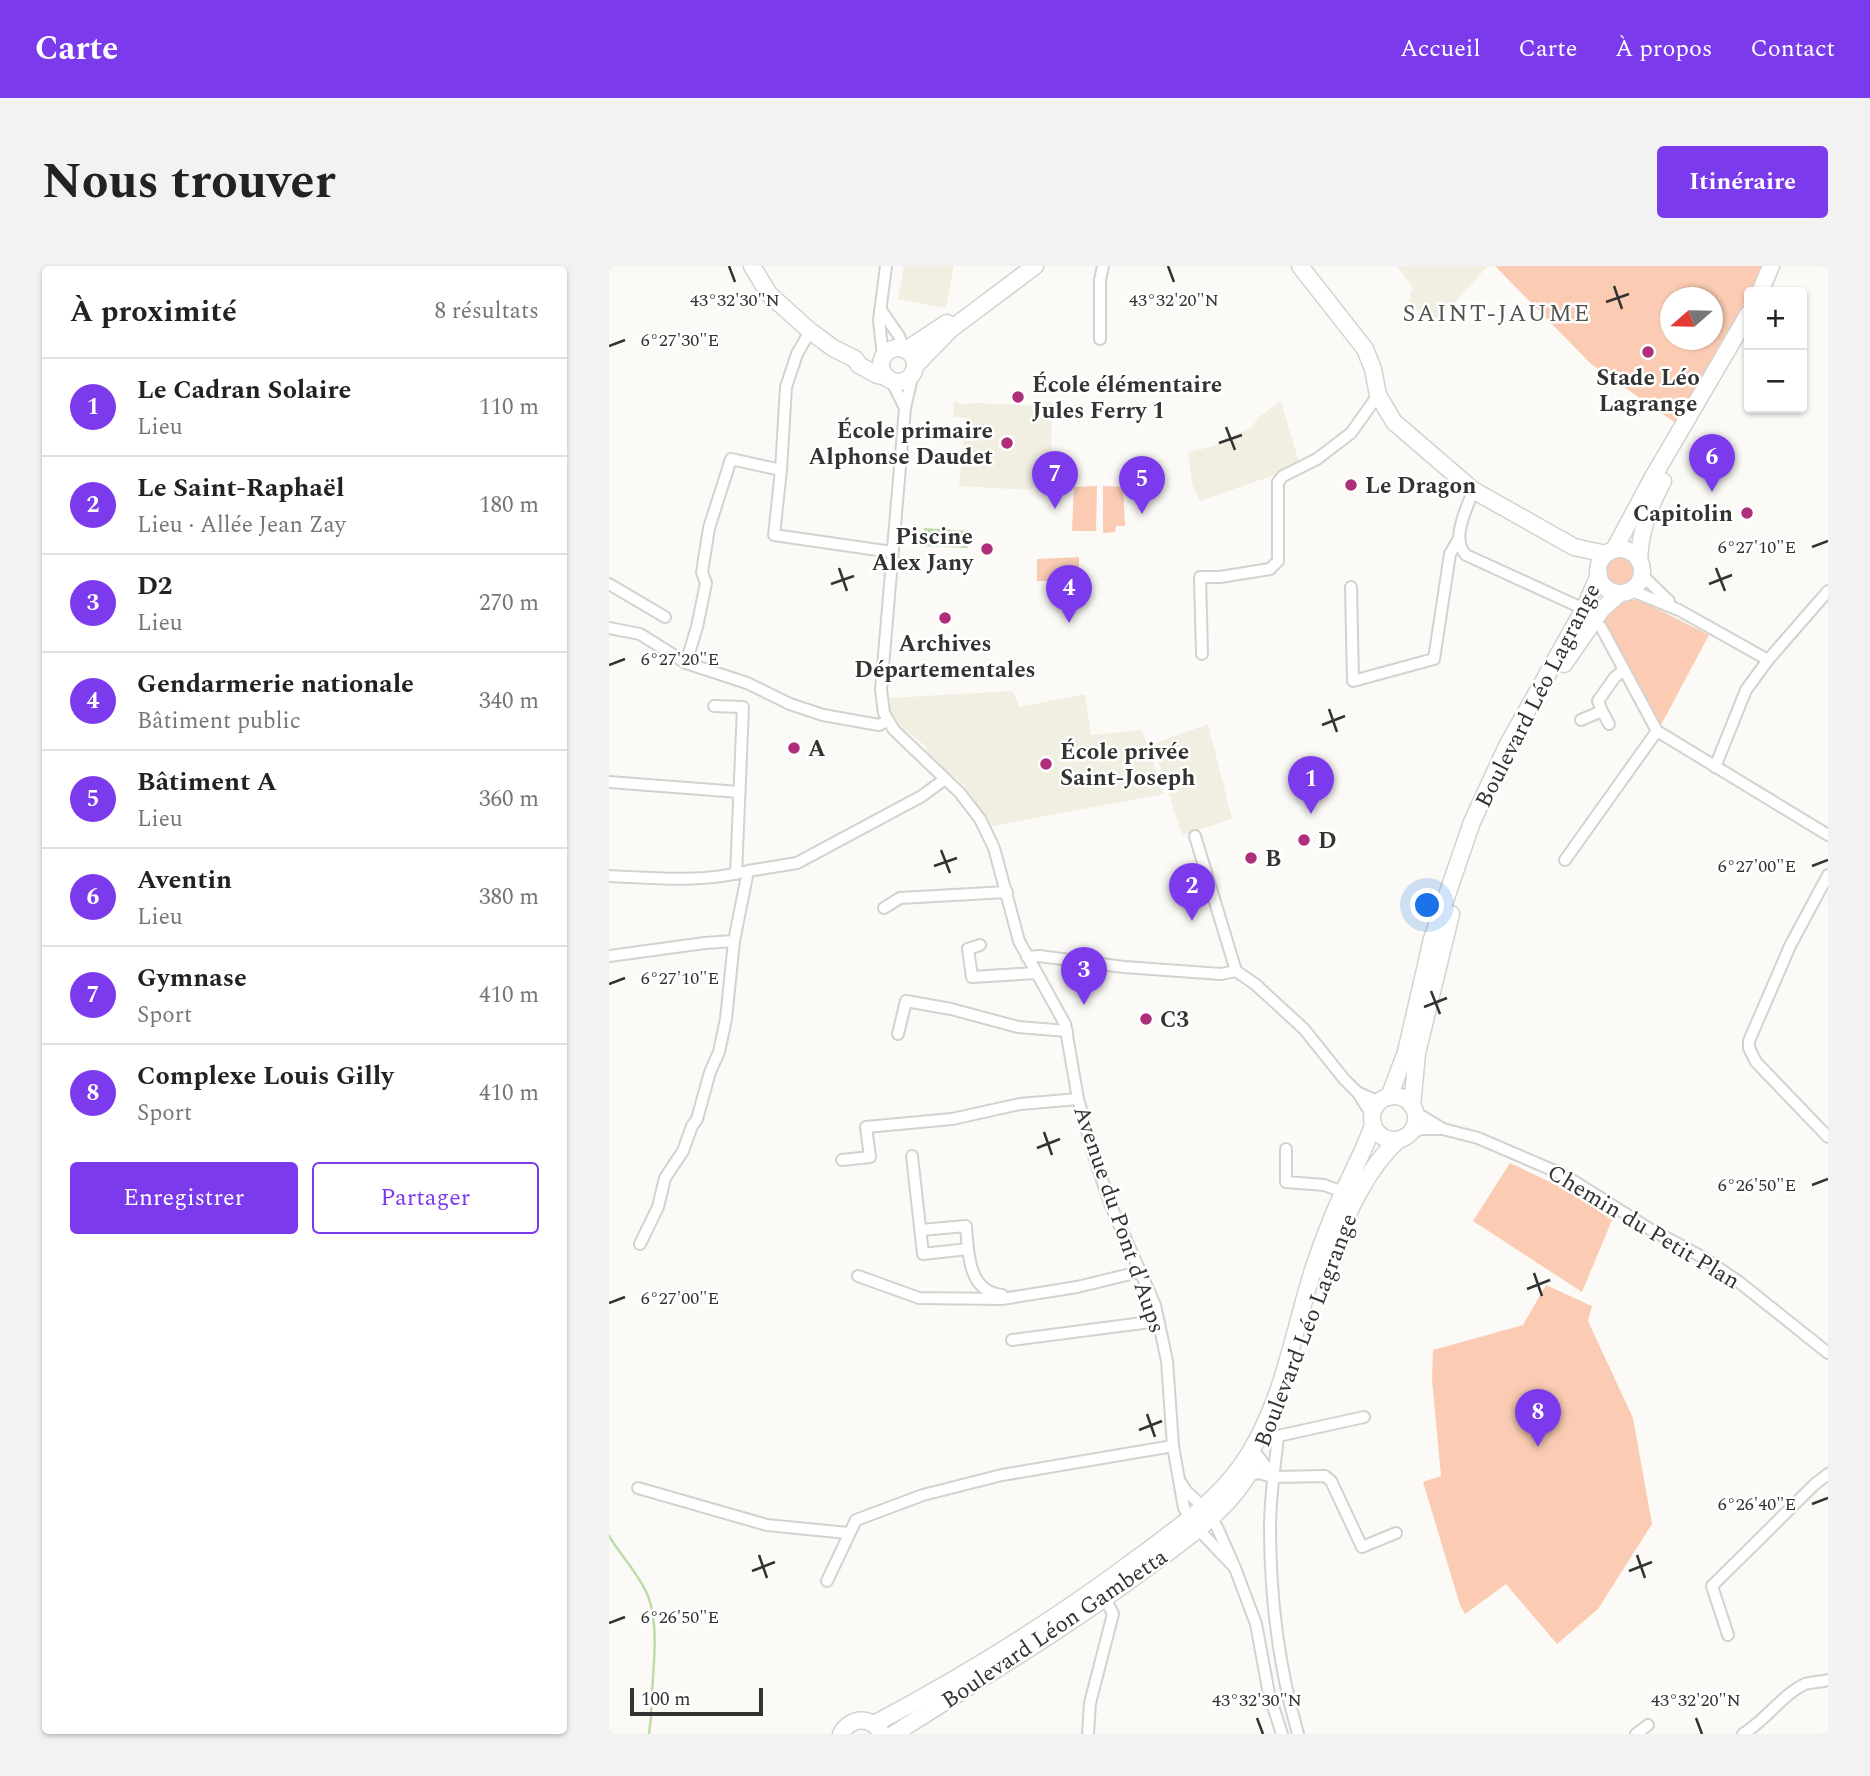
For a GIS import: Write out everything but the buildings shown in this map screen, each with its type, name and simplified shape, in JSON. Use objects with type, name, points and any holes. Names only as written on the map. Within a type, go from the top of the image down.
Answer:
[{"type":"main road","points":[[752,266],[769,294],[810,331],[877,375],[904,381],[951,329],[1035,266]]},
{"type":"main road","points":[[855,359],[883,357],[892,349],[907,344],[951,320],[1021,266]]},
{"type":"main road","points":[[1300,266],[1365,349],[1373,369],[1378,395],[1394,422],[1473,490],[1574,547],[1599,573],[1606,588],[1625,592],[1640,581],[1641,535],[1652,502],[1744,342]]},
{"type":"main road","points":[[1762,287],[1771,266]]},
{"type":"main road","points":[[1772,287],[1781,266]]},
{"type":"main road","points":[[1599,573],[1600,564],[1610,552],[1744,322]]},
{"type":"main road","points":[[907,344],[912,354],[914,370]]},
{"type":"main road","points":[[883,357],[882,367],[889,378]]},
{"type":"main road","points":[[1574,547],[1610,552],[1629,551],[1640,568]]},
{"type":"main road","name":"Boulevard Léo Lagrange","points":[[1243,1472],[1279,1392],[1314,1266],[1343,1192],[1367,1143],[1378,1110],[1406,1052],[1432,939],[1472,822],[1507,746],[1584,609],[1599,573]]},
{"type":"main road","name":"Boulevard Léo Lagrange","points":[[1413,1109],[1417,1053],[1444,939],[1476,839],[1502,778],[1567,658],[1602,609],[1625,592]]},
{"type":"main road","points":[[1402,1098],[1413,1109],[1415,1123],[1404,1136],[1392,1140],[1380,1136],[1378,1110],[1402,1098]]},
{"type":"main road","name":"Boulevard Léo Lagrange","points":[[1207,1512],[1274,1435],[1275,1422],[1324,1269],[1356,1196],[1377,1163],[1404,1136]]},
{"type":"main road","name":"Boulevard Léon Gambetta","points":[[894,1734],[1097,1599],[1207,1512]]},
{"type":"main road","name":"Boulevard Léon Gambetta","points":[[841,1734],[846,1725],[853,1721],[867,1721],[878,1729],[1097,1599]]},
{"type":"street","points":[[883,357],[880,308],[886,266]]},
{"type":"street","points":[[1096,266],[1100,280]]},
{"type":"street","points":[[1100,339],[1100,280],[1103,266]]},
{"type":"street","points":[[880,308],[892,330],[907,344]]},
{"type":"street","points":[[810,331],[797,354],[786,387],[774,535],[892,552]]},
{"type":"street","points":[[609,628],[641,634],[686,663],[747,683],[790,704],[823,715],[879,725],[888,721],[884,713],[881,690],[905,408],[914,370]]},
{"type":"street","points":[[889,378],[905,408]]},
{"type":"street","points":[[1202,654],[1200,577],[1220,577],[1275,566],[1278,561],[1277,482],[1283,476],[1317,459],[1350,433],[1378,395]]},
{"type":"street","points":[[686,663],[706,583],[702,572],[709,528],[731,459],[781,470]]},
{"type":"street","points":[[1352,587],[1353,681],[1434,659],[1450,554],[1458,540],[1473,490]]},
{"type":"street","points":[[1458,540],[1466,555],[1584,609]]},
{"type":"street","points":[[1640,568],[1652,587],[1679,610]]},
{"type":"street","points":[[609,584],[665,617]]},
{"type":"street","points":[[1715,767],[1746,690],[1768,660],[1828,591]]},
{"type":"street","points":[[1625,592],[1679,610],[1768,660]]},
{"type":"street","points":[[1601,627],[1657,731],[1828,835]]},
{"type":"street","points":[[1609,724],[1598,701],[1615,677],[1624,670]]},
{"type":"street","points":[[714,706],[743,707],[736,874]]},
{"type":"street","points":[[1581,720],[1602,710]]},
{"type":"street","name":"Avenue du Pont d'Aups","points":[[888,721],[905,743],[970,804],[988,834],[999,863],[1016,932],[1027,957],[1062,1016],[1067,1031],[1078,1100],[1107,1195],[1155,1305],[1167,1361],[1173,1446],[1184,1508],[1235,1568]]},
{"type":"street","points":[[1565,860],[1657,731]]},
{"type":"street","points":[[609,876],[689,879],[797,863],[922,796],[945,779]]},
{"type":"street","points":[[609,782],[739,792]]},
{"type":"street","points":[[1195,836],[1236,971],[1255,984],[1304,1028],[1344,1079],[1378,1110]]},
{"type":"street","points":[[640,1244],[658,1207],[666,1178],[683,1151],[697,1119],[710,1072],[719,1052],[726,1019],[734,941],[748,871]]},
{"type":"street","points":[[1828,875],[1790,946],[1749,1041],[1749,1048],[1756,1062],[1828,1137]]},
{"type":"street","points":[[884,908],[900,898],[1007,892]]},
{"type":"street","points":[[609,956],[734,941]]},
{"type":"street","points":[[979,945],[968,949],[972,977],[1036,973]]},
{"type":"street","points":[[1027,957],[1221,974],[1236,971]]},
{"type":"street","points":[[898,1034],[906,1001],[951,1009],[1018,1027],[1067,1031]]},
{"type":"street","points":[[842,1160],[870,1157],[866,1127],[952,1119],[1020,1104],[1078,1100]]},
{"type":"street","name":"Chemin du Petit Plan","points":[[1413,1109],[1443,1129]]},
{"type":"street","name":"Chemin du Petit Plan","points":[[1404,1136],[1421,1129],[1443,1129],[1478,1138],[1564,1175],[1648,1228],[1704,1258],[1739,1282],[1828,1353]]},
{"type":"street","points":[[1286,1149],[1286,1182],[1325,1185],[1343,1192]]},
{"type":"street","points":[[912,1156],[923,1254],[968,1249]]},
{"type":"street","points":[[921,1230],[966,1226],[972,1272],[980,1285],[993,1295],[1019,1297]]},
{"type":"street","points":[[858,1276],[919,1298],[1019,1297],[1139,1272]]},
{"type":"street","points":[[1012,1340],[1159,1321]]},
{"type":"street","points":[[1298,1734],[1278,1634],[1271,1553],[1274,1435],[1364,1417]]},
{"type":"street","points":[[827,1581],[856,1520],[948,1488],[1002,1475],[1173,1446]]},
{"type":"street","points":[[1258,1456],[1274,1477]]},
{"type":"street","points":[[1243,1472],[1274,1477],[1325,1476],[1331,1481],[1362,1547],[1396,1533]]},
{"type":"street","points":[[1728,1635],[1712,1586],[1828,1474]]},
{"type":"street","name":"Avenue du Pont d'Aups","points":[[1180,1480],[1186,1491],[1207,1512],[1235,1568],[1256,1624],[1269,1694],[1282,1734]]},
{"type":"street","points":[[638,1488],[767,1525],[848,1533]]},
{"type":"street","points":[[1088,1734],[1090,1703],[1111,1623],[1097,1599]]},
{"type":"street","points":[[1743,1734],[1761,1729],[1779,1704],[1805,1684],[1828,1680]]},
{"type":"street","points":[[1636,1734],[1648,1725]]},
{"type":"shaded area","points":[[904,266],[954,266],[946,308],[898,299]]},
{"type":"shaded area","points":[[1397,266],[1488,266],[1451,306],[1429,324],[1409,301],[1413,287]]},
{"type":"shaded area","name":"Stade Léo Lagrange","points":[[1495,266],[1762,266],[1753,287],[1744,287],[1744,303],[1723,341],[1723,287],[1660,287],[1660,350],[1718,350],[1677,424],[1591,364]]},
{"type":"shaded area","points":[[1281,401],[1300,466],[1200,501],[1192,484],[1188,452],[1215,446],[1219,441],[1251,428],[1259,417]]},
{"type":"shaded area","name":"École primaire Alphonse Daudet","points":[[954,402],[959,402],[960,405],[976,403],[1046,406],[1046,403],[1052,403],[1051,469],[1038,470],[1032,490],[959,486],[966,418],[953,417]]},
{"type":"shaded area","points":[[1097,486],[1096,531],[1072,531],[1074,487]]},
{"type":"shaded area","points":[[1103,486],[1123,487],[1125,526],[1116,526],[1115,532],[1103,533]]},
{"type":"shaded area","points":[[924,528],[969,531],[968,548],[923,546]]},
{"type":"shaded area","points":[[1079,557],[1079,581],[1037,581],[1037,559]]},
{"type":"shaded area","points":[[1620,558],[1630,562],[1634,572],[1630,582],[1620,586],[1610,582],[1606,572],[1610,562]]},
{"type":"shaded area","points":[[1625,600],[1640,600],[1709,635],[1661,725],[1603,621],[1615,606]]},
{"type":"shaded area","name":"École privée Saint-Joseph","points":[[1013,691],[1019,707],[1085,694],[1091,735],[1142,730],[1164,794],[992,826],[963,784],[931,758],[924,745],[899,725],[891,712],[889,698]]},
{"type":"shaded area","points":[[1208,724],[1232,819],[1182,835],[1153,744]]},
{"type":"shaded area","points":[[1510,1163],[1569,1191],[1612,1220],[1582,1292],[1473,1221]]},
{"type":"shaded area","points":[[1546,1285],[1592,1306],[1588,1321],[1633,1418],[1652,1524],[1598,1609],[1557,1644],[1506,1584],[1465,1614],[1423,1482],[1441,1476],[1432,1379],[1433,1350],[1523,1325]]},
{"type":"waterway","points":[[609,1536],[640,1580],[652,1609],[654,1655],[649,1734]]},
{"type":"place","name":"Stade Léo Lagrange","points":[[1648,352]]},
{"type":"place","name":"École élémentaire Jules Ferry 1","points":[[1018,397]]},
{"type":"place","name":"École primaire Alphonse Daudet","points":[[1007,443]]},
{"type":"place","name":"Le Dragon","points":[[1351,485]]},
{"type":"place","name":"Aventin","points":[[1712,492]]},
{"type":"place","name":"Gymnase","points":[[1055,509]]},
{"type":"place","name":"Capitolin","points":[[1747,513]]},
{"type":"place","name":"Bâtiment A","points":[[1142,514]]},
{"type":"place","name":"Piscine Alex Jany","points":[[987,549]]},
{"type":"place","name":"Archives Départementales","points":[[945,618]]},
{"type":"place","name":"Gendarmerie nationale","points":[[1069,623]]},
{"type":"place","name":"A","points":[[794,748]]},
{"type":"place","name":"École privée Saint-Joseph","points":[[1046,764]]},
{"type":"place","name":"Le Cadran Solaire","points":[[1311,814]]},
{"type":"place","name":"D","points":[[1304,840]]},
{"type":"place","name":"B","points":[[1251,858]]},
{"type":"place","name":"Le Saint-Raphaël","points":[[1192,921]]},
{"type":"place","name":"D2","points":[[1084,1005]]},
{"type":"place","name":"C3","points":[[1146,1019]]},
{"type":"place","name":"Complexe Louis Gilly","points":[[1538,1447]]},
{"type":"district","name":"SAINT-JAUME","points":[[1497,313]]}]
